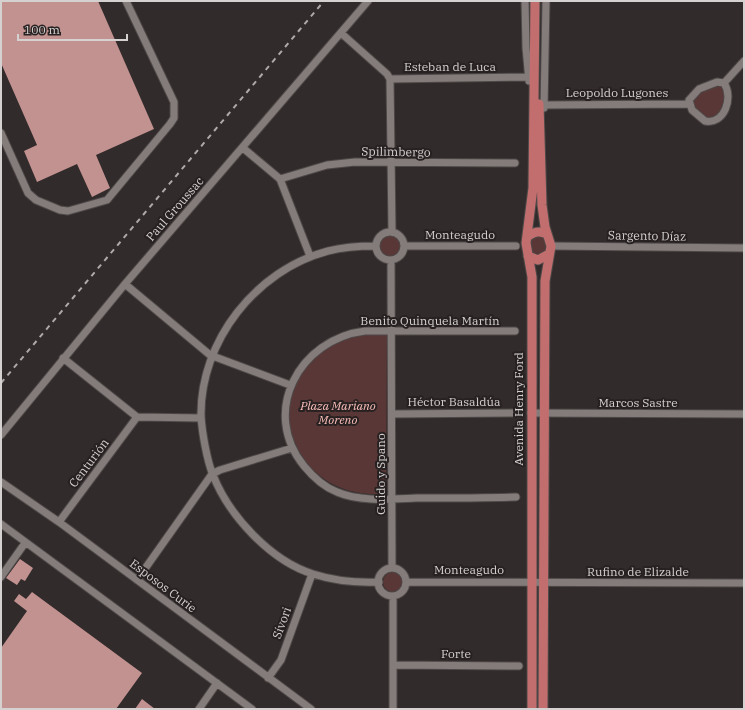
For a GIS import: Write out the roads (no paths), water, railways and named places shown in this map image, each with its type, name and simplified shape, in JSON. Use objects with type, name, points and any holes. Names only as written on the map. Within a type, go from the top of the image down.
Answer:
[{"type":"main road","name":"Avenida Henry Ford","points":[[532,709],[532,277],[526,243],[533,195],[535,1]]},
{"type":"main road","name":"Avenida Henry Ford","points":[[535,57],[541,130],[541,190],[550,250],[545,281],[543,709]]},
{"type":"main road","points":[[527,237],[534,232],[547,234]]},
{"type":"main road","points":[[528,256],[538,260],[550,250]]},
{"type":"street","points":[[1,133],[25,187],[36,200],[60,210],[68,210],[108,200],[170,124],[175,111],[174,102],[126,1]]},
{"type":"street","name":"Paul Groussac","points":[[1,435],[125,284],[368,1]]},
{"type":"street","name":"Avenida Henry Ford","points":[[525,1],[529,77],[534,111]]},
{"type":"street","name":"Avenida Henry Ford","points":[[541,130],[544,105],[546,1]]},
{"type":"street","name":"Esteban de Luca","points":[[341,33],[387,74],[390,79],[529,77]]},
{"type":"street","points":[[724,83],[744,60]]},
{"type":"street","points":[[390,79],[392,232]]},
{"type":"street","points":[[717,82],[724,83],[728,91],[727,102],[722,115],[716,120],[705,121],[696,114],[689,104],[691,97],[704,86],[717,82]]},
{"type":"street","name":"Leopoldo Lugones","points":[[544,105],[689,104]]},
{"type":"street","points":[[243,148],[280,179],[310,256]]},
{"type":"street","name":"Spilimbergo","points":[[280,179],[327,165],[354,162],[390,164],[515,163]]},
{"type":"street","points":[[392,232],[400,236],[404,246],[399,257],[391,260],[382,258],[378,254],[376,246],[377,241],[382,234],[392,232]]},
{"type":"street","points":[[376,246],[342,248],[310,256],[289,266],[249,297],[225,331],[213,356],[205,383],[201,418],[212,474],[229,504],[253,536],[287,561],[312,574],[350,582],[379,582]]},
{"type":"street","name":"Monteagudo","points":[[404,246],[516,246]]},
{"type":"street","name":"Sargento Díaz","points":[[550,250],[744,248]]},
{"type":"street","name":"Guido y Spano","points":[[391,260],[392,568]]},
{"type":"street","points":[[125,284],[213,356],[290,384]]},
{"type":"street","name":"Benito Quinquela Martín","points":[[515,332],[365,331],[340,336],[313,355],[290,384],[285,413],[292,448],[312,475],[336,492],[360,497],[392,499],[516,497]]},
{"type":"street","points":[[63,358],[137,417],[201,418]]},
{"type":"street","name":"Héctor Basaldúa","points":[[392,414],[517,413]]},
{"type":"street","name":"Marcos Sastre","points":[[531,413],[744,414]]},
{"type":"street","name":"Centurión","points":[[58,522],[137,417]]},
{"type":"street","points":[[137,580],[212,474],[220,470],[292,448]]},
{"type":"street","name":"Esposos Curie","points":[[1,482],[58,522],[311,709]]},
{"type":"street","points":[[1,524],[252,709]]},
{"type":"street","points":[[1,576],[26,543]]},
{"type":"street","points":[[392,568],[402,572],[406,582],[404,590],[393,596],[381,590],[379,582],[384,571],[392,568]]},
{"type":"street","name":"Sívori","points":[[268,678],[281,660],[312,574]]},
{"type":"street","name":"Monteagudo","points":[[406,582],[532,581]]},
{"type":"street","name":"Rufino de Elizalde","points":[[532,581],[543,584],[744,583]]},
{"type":"street","points":[[393,596],[393,709]]},
{"type":"street","name":"Forte","points":[[394,665],[519,666]]},
{"type":"street","points":[[199,709],[217,683]]},
{"type":"railway","points":[[1,383],[324,1]]},
{"type":"park label","name":"Plaza Mariano Moreno","points":[[338,413]]}]
